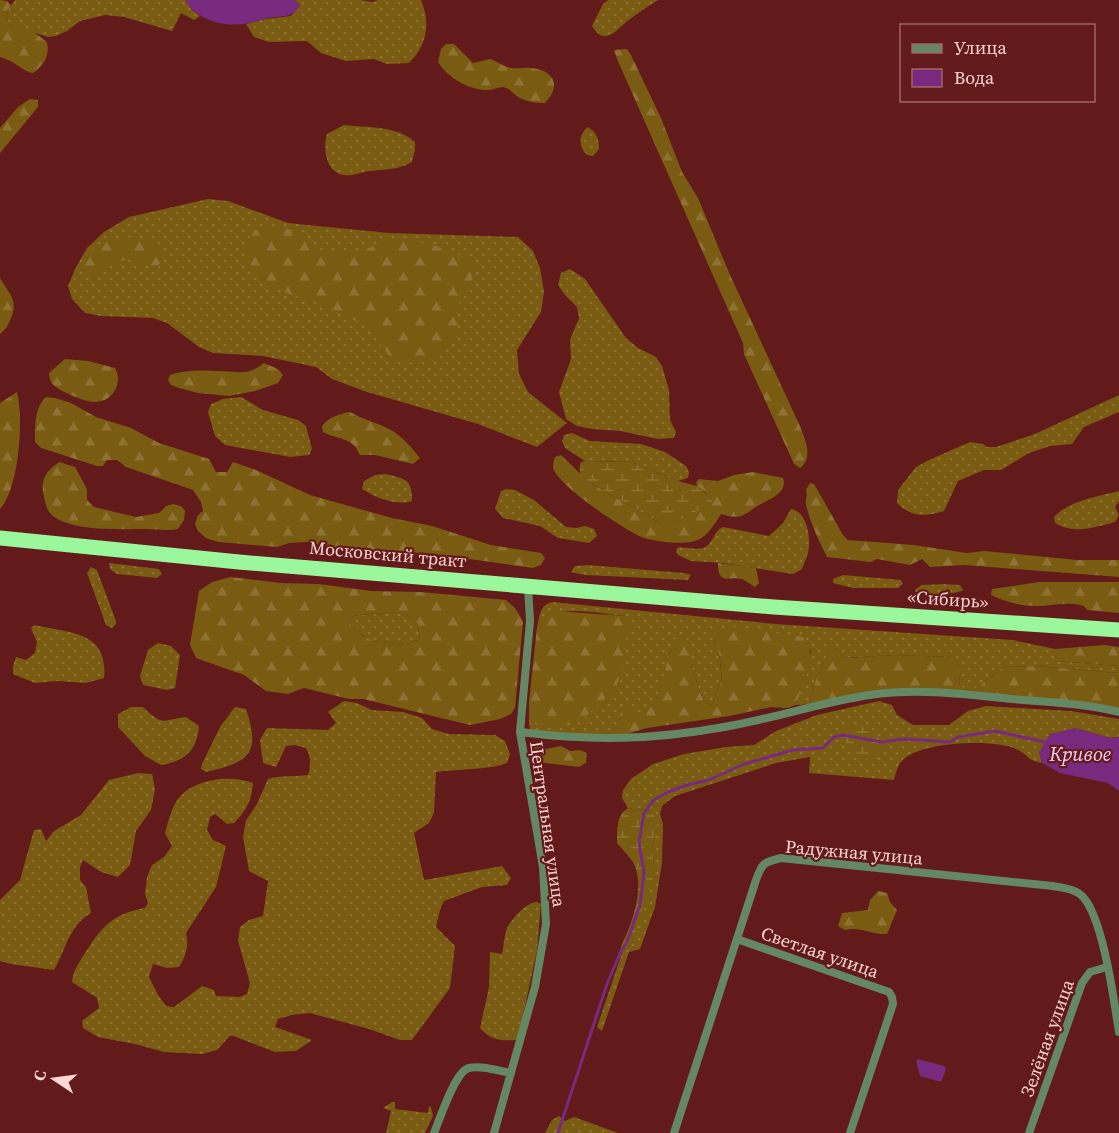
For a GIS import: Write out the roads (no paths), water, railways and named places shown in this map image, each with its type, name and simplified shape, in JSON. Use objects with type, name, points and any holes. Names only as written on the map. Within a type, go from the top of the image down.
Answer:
[{"type":"highway","name":"Московский тракт","points":[[0,538],[177,556],[774,607]]},
{"type":"highway","name":"«Сибирь»","points":[[774,607],[1119,630]]},
{"type":"street","name":"Центральная улица","points":[[494,1133],[536,987],[546,924],[543,867],[520,732],[530,621],[528,586]]},
{"type":"street","points":[[520,732],[552,736],[623,739],[669,736],[726,727],[871,695],[924,690],[1083,705],[1119,712]]},
{"type":"street","name":"Радужная улица","points":[[674,1133],[761,866],[781,858],[1053,886],[1071,890],[1083,897],[1089,905],[1095,922],[1107,967],[1119,1032]]},
{"type":"street","name":"Светлая улица","points":[[737,939],[889,992],[892,997],[893,1004],[850,1133]]},
{"type":"street","name":"Зелёная улица","points":[[1029,1133],[1082,983],[1090,972],[1107,967]]},
{"type":"street","points":[[434,1133],[457,1079],[463,1071],[472,1067],[512,1073]]},
{"type":"water","points":[[185,0],[294,0],[300,5],[294,13],[286,16],[231,24],[204,18]]},
{"type":"water","name":"Кривое","points":[[1075,728],[1110,738],[1119,737],[1119,791],[1108,783],[1060,773],[1042,763],[1039,752],[1050,734]]},
{"type":"water","points":[[918,1059],[944,1066],[946,1069],[941,1082],[920,1076],[916,1061]]},
{"type":"waterway","points":[[558,1133],[607,984],[627,942],[640,905],[644,873],[639,842],[644,813],[654,800],[668,792],[709,780],[744,764],[793,750],[823,748],[834,737],[843,735],[881,742],[905,739],[950,742],[958,737],[995,731],[1045,742]]}]
